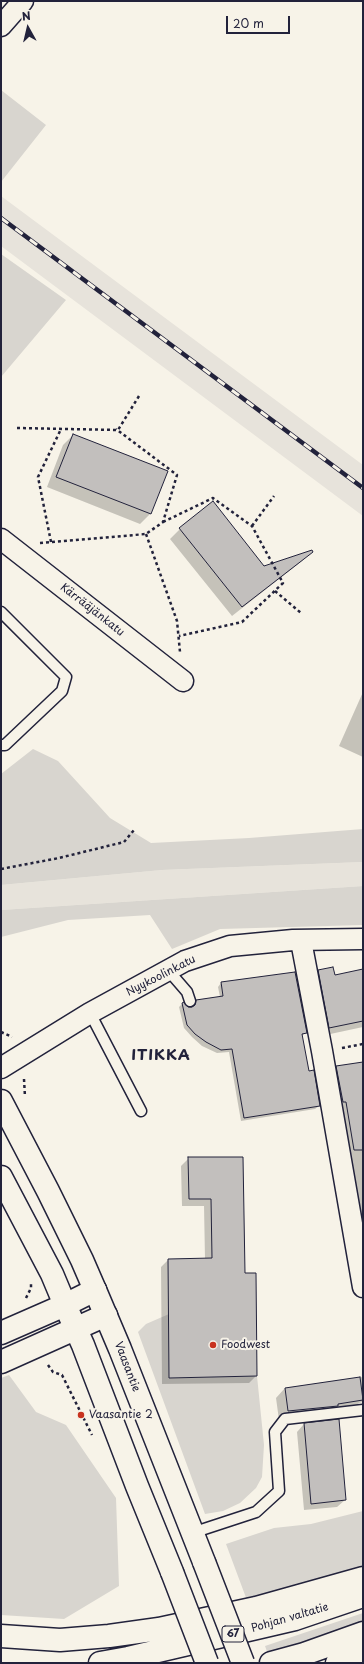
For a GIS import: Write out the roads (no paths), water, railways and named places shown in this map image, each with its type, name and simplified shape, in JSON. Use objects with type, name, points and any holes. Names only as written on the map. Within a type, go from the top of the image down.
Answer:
[{"type":"main road","name":"Vaasantie","points":[[1,1101],[82,1260],[106,1315],[243,1663]]},
{"type":"main road","points":[[1,1177],[52,1274],[75,1328],[207,1663]]},
{"type":"main road","points":[[1,1333],[95,1290]]},
{"type":"main road","points":[[1,1362],[40,1346],[75,1328],[106,1315]]},
{"type":"main road","points":[[1,1636],[60,1640],[109,1636],[159,1629],[256,1608],[363,1578]]},
{"type":"main road","name":"Pohjan valtatie","points":[[100,1663],[128,1658],[294,1619],[363,1596]]},
{"type":"main road","points":[[271,1663],[304,1654],[363,1633]]},
{"type":"main road","points":[[337,1663],[363,1654]]},
{"type":"street","points":[[1,26],[23,1]]},
{"type":"street","name":"Kärrääjänkatu","points":[[5,542],[183,680]]},
{"type":"street","name":"Nyykoolinkatu","points":[[1,1068],[90,1013],[184,961],[230,946],[301,941],[363,939]]},
{"type":"street","points":[[301,941],[322,1051],[363,1287]]},
{"type":"lane","points":[[1,612],[66,677],[62,691],[5,745],[1,745]]},
{"type":"lane","points":[[168,970],[187,992],[190,1001]]},
{"type":"lane","points":[[90,1013],[141,1111]]},
{"type":"lane","points":[[192,1533],[256,1512],[279,1491],[275,1432],[285,1419],[363,1410]]},
{"type":"railway","points":[[1,218],[363,488]]},
{"type":"place","name":"Foodwest","points":[[213,1345]]},
{"type":"place","name":"Vaasantie 2","points":[[81,1415]]},
{"type":"district","name":"ITIKKA","points":[[161,1056]]}]
